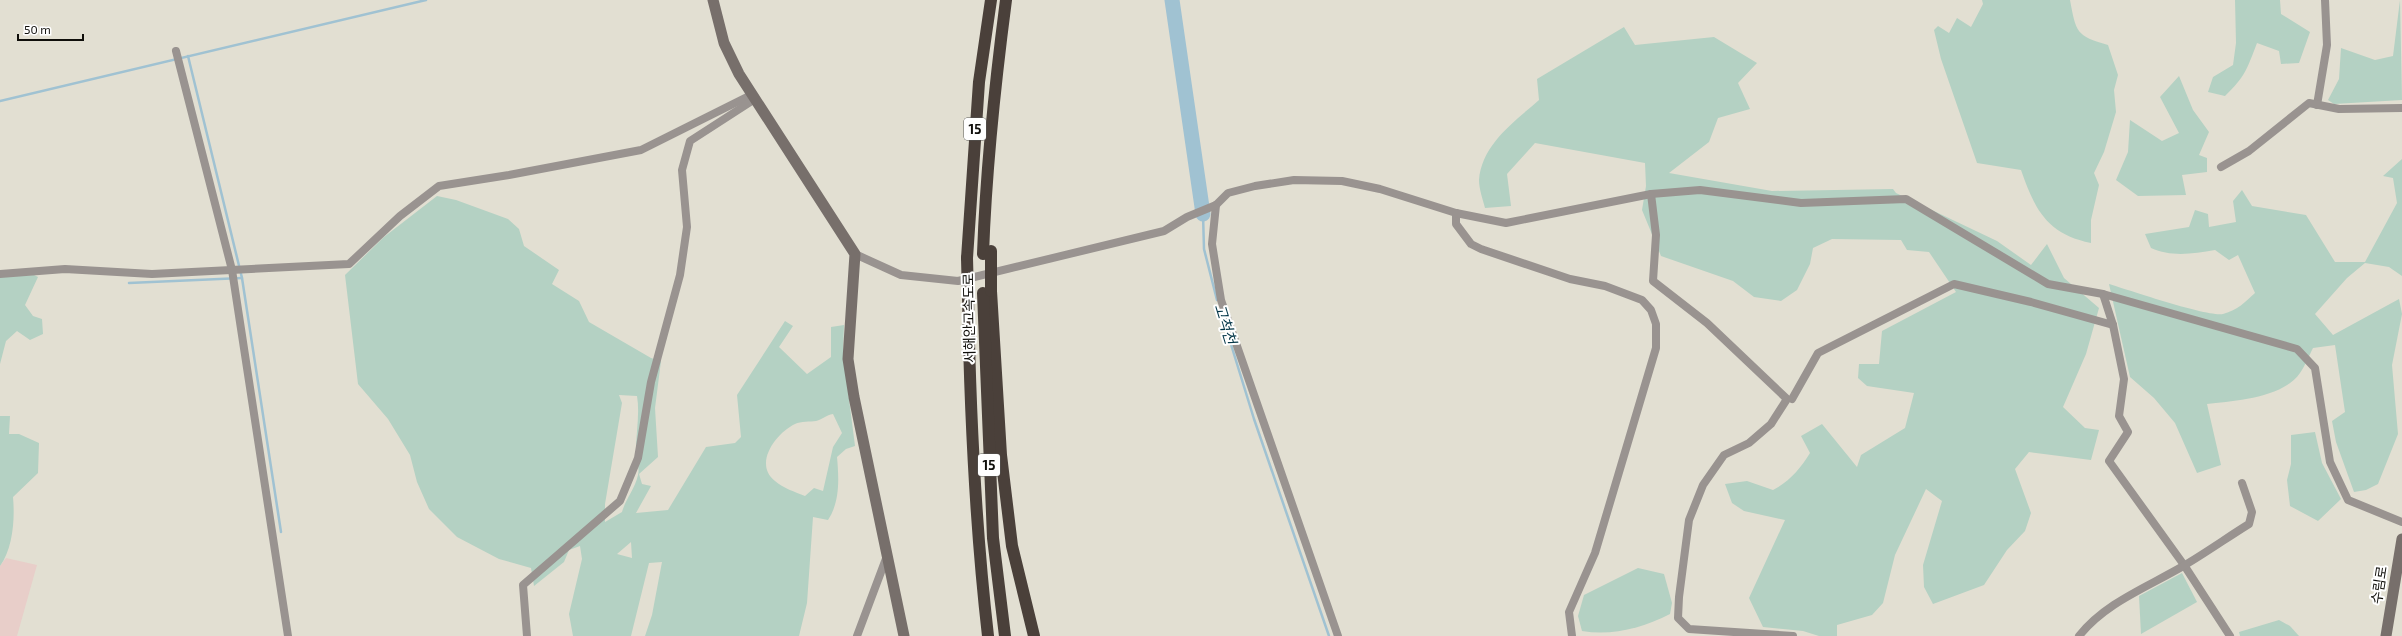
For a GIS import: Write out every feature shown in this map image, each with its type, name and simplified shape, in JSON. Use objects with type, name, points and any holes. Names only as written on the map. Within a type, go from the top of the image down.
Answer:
[{"type":"highway","name":"서해안고속도로","points":[[988,636],[977,546],[970,412],[967,258],[979,82],[990,0]]},
{"type":"highway","name":"15","points":[[987,292],[986,187],[996,76],[1006,0]]},
{"type":"highway","name":"서해안고속도로","points":[[987,292],[993,538],[1005,636]]},
{"type":"highway","points":[[987,292],[1002,463],[1012,546],[1034,636]]},
{"type":"street","points":[[714,0],[724,43],[753,97],[817,193],[855,254],[901,275],[958,281],[1164,231],[1213,206],[1228,193],[1255,186],[1294,180],[1342,181],[1380,190],[1456,213],[1506,224],[1651,194],[1700,190],[1801,203],[1906,199],[2048,284],[2103,294],[2296,349],[2315,368],[2330,462],[2348,500],[2402,522]]},
{"type":"street","points":[[2317,105],[2327,45],[2325,0]]},
{"type":"street","points":[[177,56],[236,273],[288,636]]},
{"type":"street","points":[[0,274],[65,269],[152,274],[236,273],[349,264],[400,216],[439,186],[509,175],[641,150],[753,97]]},
{"type":"street","points":[[527,636],[523,585],[620,501],[638,458],[651,382],[680,275],[687,227],[682,170],[690,141],[753,97]]},
{"type":"street","points":[[2221,167],[2248,151],[2309,102],[2340,109],[2402,108]]},
{"type":"street","points":[[1651,194],[1656,235],[1653,281],[1707,323],[1787,399],[1771,424],[1749,443],[1724,455],[1703,485],[1689,520],[1678,596],[1678,618],[1689,628],[1792,636]]},
{"type":"street","points":[[1213,206],[1212,244],[1221,300],[1338,636]]},
{"type":"street","points":[[1456,213],[1456,224],[1471,244],[1570,279],[1604,286],[1642,300],[1651,310],[1656,324],[1656,348],[1595,553],[1569,612],[1572,636]]},
{"type":"street","points":[[855,254],[848,359],[854,397],[904,636]]},
{"type":"street","points":[[1792,399],[1818,353],[1954,284],[2031,302],[2113,325]]},
{"type":"street","points":[[2103,294],[2113,325],[2124,379],[2119,416],[2128,432],[2109,461],[2184,565],[2230,636]]},
{"type":"street","points":[[2079,636],[2087,625],[2113,605],[2184,565],[2249,524],[2252,512],[2242,483]]},
{"type":"street","name":"수림로","points":[[2386,636],[2402,538]]},
{"type":"street","points":[[857,636],[887,556]]},
{"type":"shaded area","points":[[6,558],[37,565],[17,636],[0,636],[0,566]]},
{"type":"green space","points":[[1982,0],[2070,0],[2076,26],[2079,31],[2089,39],[2108,45],[2118,75],[2114,90],[2116,112],[2104,152],[2094,173],[2099,185],[2091,220],[2091,243],[2076,239],[2063,233],[2045,218],[2032,197],[2021,170],[1977,163],[1941,59],[1934,30],[1938,26],[1949,33],[1957,18],[1971,27],[1983,4]]},
{"type":"green space","points":[[2235,0],[2280,0],[2281,14],[2310,32],[2299,63],[2281,64],[2279,51],[2257,43],[2245,72],[2225,96],[2208,92],[2213,77],[2233,65],[2236,43]]},
{"type":"green space","points":[[2400,0],[2402,100],[2334,104],[2328,100],[2339,79],[2341,48],[2375,60],[2393,56]]},
{"type":"green space","points":[[1624,27],[1635,45],[1714,37],[1757,63],[1738,83],[1750,109],[1718,118],[1709,142],[1669,173],[1772,191],[1893,189],[1896,193],[1997,241],[2031,265],[2047,244],[2064,278],[2099,308],[2086,354],[2063,407],[2085,428],[2099,430],[2091,460],[2029,452],[2015,469],[2031,513],[2025,531],[2007,550],[1984,585],[1933,604],[1924,587],[1923,565],[1942,501],[1926,489],[1895,555],[1883,603],[1872,615],[1837,625],[1837,636],[1819,636],[1803,631],[1763,627],[1749,598],[1785,520],[1744,511],[1732,503],[1725,484],[1747,481],[1773,490],[1785,483],[1810,453],[1801,436],[1822,424],[1857,467],[1861,455],[1905,428],[1914,393],[1867,386],[1858,378],[1859,364],[1879,364],[1882,331],[1956,292],[1929,252],[1907,250],[1901,240],[1832,239],[1813,248],[1810,264],[1797,290],[1781,301],[1754,297],[1733,281],[1661,256],[1642,210],[1646,186],[1645,163],[1535,143],[1507,174],[1511,206],[1485,208],[1480,191],[1479,180],[1481,167],[1486,155],[1501,135],[1510,125],[1539,100],[1537,79]]},
{"type":"green space","points":[[2179,76],[2193,110],[2209,132],[2199,155],[2207,158],[2207,172],[2182,175],[2186,195],[2138,196],[2116,180],[2128,152],[2130,120],[2162,141],[2179,133],[2160,97]]},
{"type":"green space","points":[[2402,159],[2402,276],[2389,267],[2365,263],[2347,278],[2315,314],[2333,335],[2399,299],[2402,314],[2392,365],[2398,434],[2378,484],[2366,490],[2354,492],[2336,442],[2332,421],[2345,412],[2335,345],[2313,348],[2300,373],[2282,388],[2257,397],[2207,404],[2221,465],[2197,473],[2175,423],[2154,398],[2130,377],[2109,284],[2185,307],[2214,314],[2223,314],[2241,305],[2255,293],[2238,255],[2229,260],[2215,250],[2182,254],[2166,253],[2151,248],[2145,234],[2189,227],[2195,210],[2208,214],[2209,227],[2236,222],[2233,201],[2242,190],[2252,206],[2306,215],[2335,262],[2365,262],[2397,203],[2393,178],[2383,176]]},
{"type":"green space","points":[[437,196],[456,200],[508,219],[519,229],[524,246],[559,270],[552,284],[579,301],[589,322],[651,358],[661,361],[655,408],[658,457],[639,474],[642,484],[651,486],[636,513],[668,510],[706,447],[735,443],[741,437],[737,395],[785,321],[793,326],[779,347],[807,374],[831,357],[831,327],[844,325],[843,352],[855,446],[846,449],[837,457],[837,498],[828,520],[813,517],[807,603],[799,636],[645,636],[652,615],[662,562],[649,563],[631,636],[573,636],[569,614],[582,559],[580,546],[569,550],[564,562],[534,586],[531,568],[499,559],[457,537],[429,509],[417,482],[410,455],[388,419],[358,384],[345,275],[384,237]],"holes":[[[619,395],[637,396],[637,480],[622,512],[605,522],[605,504],[622,403]],[[833,414],[842,433],[833,447],[823,491],[814,488],[805,496],[785,488],[775,481],[769,474],[766,466],[767,458],[770,450],[781,434],[797,423],[816,421]],[[631,542],[632,558],[617,554]]]},
{"type":"green space","points":[[34,275],[38,277],[25,305],[33,316],[42,319],[43,334],[30,340],[17,331],[6,341],[0,364],[0,277]]},
{"type":"green space","points":[[0,416],[10,416],[9,434],[19,434],[39,443],[38,473],[13,497],[14,515],[12,533],[8,551],[0,566]]},
{"type":"green space","points":[[2315,432],[2322,463],[2341,499],[2318,521],[2290,506],[2287,480],[2291,464],[2291,435]]},
{"type":"green space","points":[[1638,568],[1664,574],[1672,603],[1670,614],[1627,630],[1616,632],[1582,631],[1578,616],[1584,595]]},
{"type":"green space","points":[[2182,573],[2197,602],[2141,634],[2139,596]]},
{"type":"green space","points":[[2279,620],[2290,626],[2299,636],[2240,636],[2239,632]]},
{"type":"waterway","points":[[0,101],[426,0]]},
{"type":"waterway","name":"고척천","points":[[1172,0],[1203,214]]},
{"type":"waterway","points":[[188,56],[242,278],[281,532]]},
{"type":"waterway","name":"고척천","points":[[1203,214],[1204,249],[1217,300]]},
{"type":"waterway","points":[[129,283],[242,278]]},
{"type":"waterway","name":"고척천","points":[[1221,312],[1254,419],[1329,636]]}]
